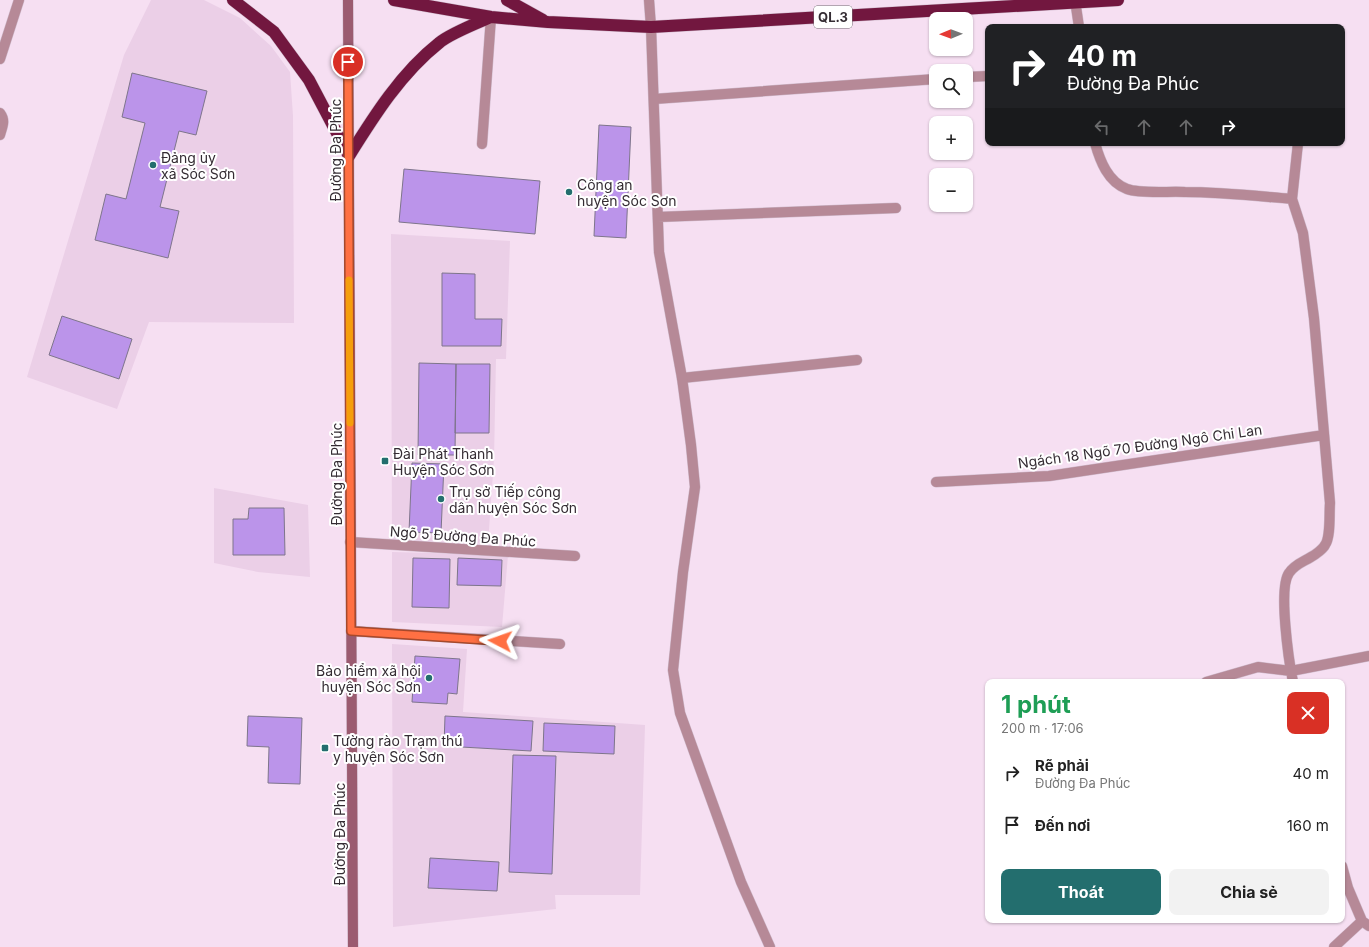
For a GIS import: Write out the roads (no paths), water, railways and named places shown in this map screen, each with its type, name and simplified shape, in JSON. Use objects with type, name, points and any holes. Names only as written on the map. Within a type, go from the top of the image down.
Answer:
[{"type":"highway","points":[[233,0],[274,32],[309,80],[349,156]]},
{"type":"highway","name":"QL.3","points":[[394,0],[491,16],[548,22],[652,27],[1118,0]]},
{"type":"highway","points":[[507,0],[548,22]]},
{"type":"highway","points":[[349,156],[374,116],[408,73],[439,42],[491,16]]},
{"type":"main road","name":"Đường Đa Phúc","points":[[348,0],[353,947]]},
{"type":"street","points":[[0,60],[19,0]]},
{"type":"street","points":[[649,0],[652,27],[659,252],[682,378],[695,487],[683,572],[673,670],[680,714],[690,743],[741,882],[770,947]]},
{"type":"street","points":[[1075,2],[1079,24]]},
{"type":"street","points":[[482,144],[491,16]]},
{"type":"street","points":[[973,77],[985,76]]},
{"type":"street","points":[[654,99],[929,79]]},
{"type":"street","points":[[0,113],[4,122],[0,135]]},
{"type":"street","points":[[1096,146],[1098,155],[1110,178],[1127,189],[1154,192],[1186,192],[1292,198]]},
{"type":"street","points":[[1292,679],[1284,588],[1288,574],[1295,565],[1312,557],[1326,545],[1329,528],[1330,503],[1313,310],[1303,233],[1292,198],[1298,146]]},
{"type":"street","points":[[658,217],[896,208]]},
{"type":"street","points":[[682,378],[857,360]]},
{"type":"street","name":"Ngách 18 Ngõ 70 Đường Ngô Chi Lan","points":[[936,482],[1049,476],[1324,435]]},
{"type":"street","name":"Ngõ 5 Đường Đa Phúc","points":[[350,542],[575,556]]},
{"type":"street","points":[[351,631],[560,644]]},
{"type":"street","points":[[1216,679],[1258,667],[1291,671],[1369,656]]},
{"type":"street","points":[[1334,947],[1366,924],[1348,888],[1345,877]]},
{"type":"place","name":"Đảng ủy xã Sóc Sơn","points":[[153,165]]},
{"type":"place","name":"Công an huyện Sóc Sơn","points":[[569,192]]},
{"type":"place","name":"Đài Phát Thanh Huyện Sóc Sơn","points":[[385,461]]},
{"type":"place","name":"Trụ sở Tiếp công dân huyện Sóc Sơn","points":[[441,499]]},
{"type":"place","name":"Bảo hiểm xã hội huyện Sóc Sơn","points":[[429,678]]},
{"type":"place","name":"Tường rào Trạm thú y huyện Sóc Sơn","points":[[325,748]]}]
